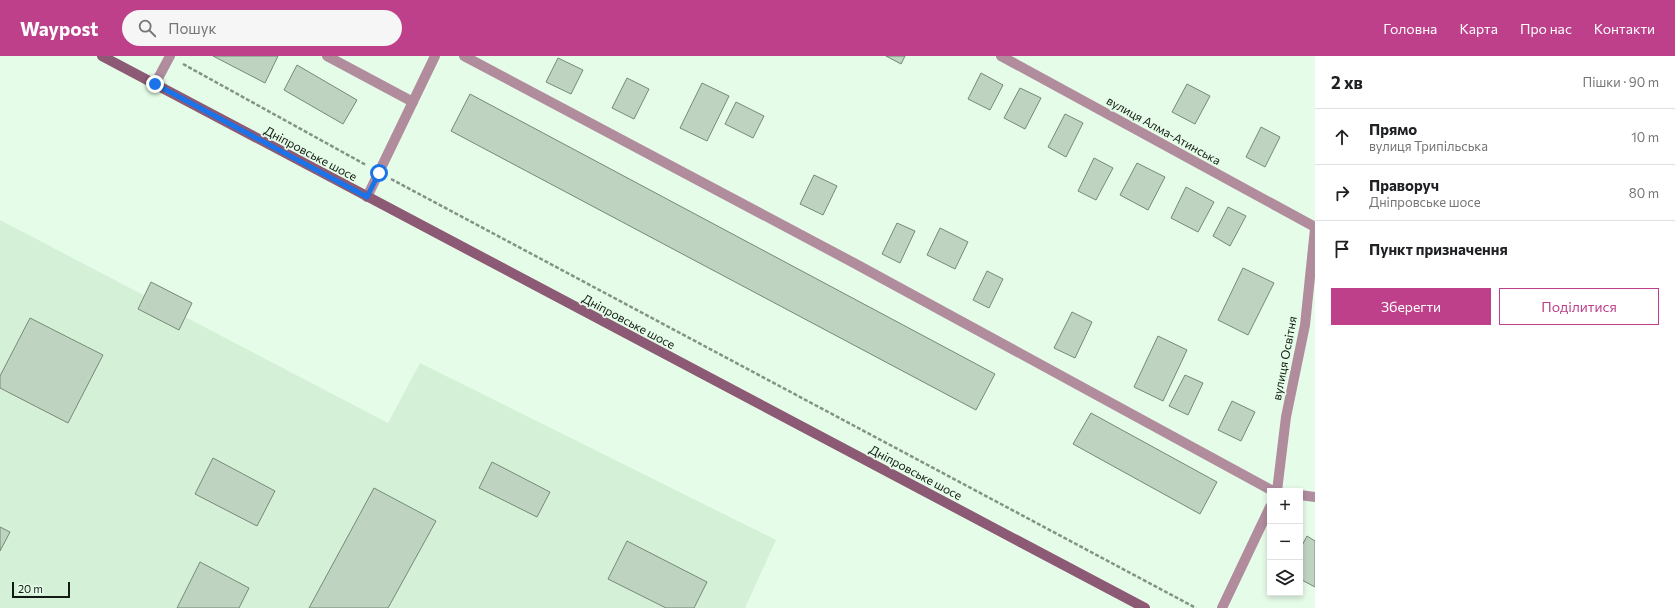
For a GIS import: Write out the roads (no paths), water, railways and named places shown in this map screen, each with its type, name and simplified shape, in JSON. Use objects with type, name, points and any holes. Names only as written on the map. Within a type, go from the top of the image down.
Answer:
[{"type":"street","name":"Дніпровське шосе","points":[[102,56],[1145,608]]},
{"type":"street","points":[[155,84],[170,56]]},
{"type":"street","points":[[327,56],[413,102]]},
{"type":"street","points":[[367,197],[435,56]]},
{"type":"street","points":[[464,56],[854,263],[1267,488]]},
{"type":"street","name":"вулиця Алма-Атинська","points":[[1001,56],[1315,228]]},
{"type":"street","name":"вулиця Освітня","points":[[1277,488],[1286,417],[1305,325],[1315,228]]},
{"type":"street","points":[[1303,495],[1315,497]]},
{"type":"street","points":[[1222,608],[1267,513]]}]
